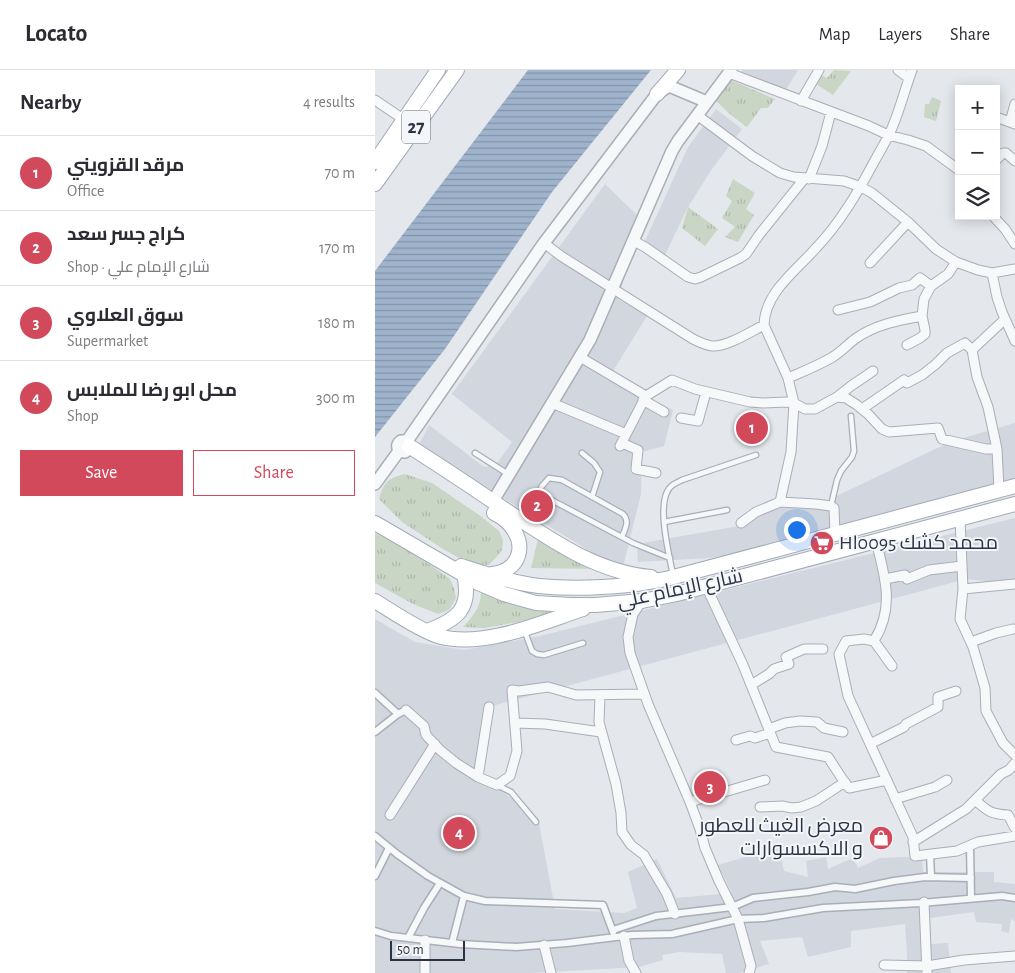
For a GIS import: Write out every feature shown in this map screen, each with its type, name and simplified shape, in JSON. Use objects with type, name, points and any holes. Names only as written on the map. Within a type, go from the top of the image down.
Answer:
[{"type":"main road","name":"27","points":[[375,162],[438,70]]},
{"type":"main road","name":"27","points":[[375,184],[457,70]]},
{"type":"main road","points":[[657,94],[678,70]]},
{"type":"main road","points":[[405,448],[493,501],[564,548],[596,563],[624,573],[670,578],[677,594]]},
{"type":"main road","points":[[405,448],[512,526],[519,541],[517,558],[509,569],[499,573],[488,574]]},
{"type":"main road","name":"شارع الإمام علي","points":[[434,557],[488,574],[538,586],[572,588],[630,585],[670,578],[1015,486]]},
{"type":"main road","name":"شارع الإمام علي","points":[[434,557],[479,583],[504,594],[536,603],[595,605],[642,601],[677,594],[1015,504]]},
{"type":"main road","points":[[375,522],[434,557]]},
{"type":"main road","points":[[427,631],[442,626],[453,619],[461,610],[466,599],[467,586],[464,574]]},
{"type":"main road","points":[[375,601],[427,631],[439,636],[457,639],[486,639],[595,605]]},
{"type":"street","points":[[801,101],[819,70]]},
{"type":"street","points":[[780,502],[791,452],[794,403],[788,378],[764,326],[764,316],[774,294],[817,247],[861,187],[889,135],[901,106],[911,74],[898,70]]},
{"type":"street","points":[[493,501],[590,340],[672,151],[730,72],[889,135],[927,146],[955,167]]},
{"type":"street","points":[[375,484],[405,448],[544,243],[657,94],[669,86],[707,102]]},
{"type":"street","points":[[375,100],[403,119]]},
{"type":"street","points":[[1000,118],[1013,123],[1014,106]]},
{"type":"street","points":[[634,241],[688,277],[695,279],[701,278],[740,258],[746,254],[766,225],[807,179],[822,146],[831,112]]},
{"type":"street","points":[[697,115],[752,156],[780,173],[794,178],[844,181],[872,193],[908,222],[936,249],[956,262],[992,273],[1015,269]]},
{"type":"street","points":[[1000,156],[1003,153],[1015,161]]},
{"type":"street","points":[[997,220],[1015,244]]},
{"type":"street","points":[[870,264],[908,222]]},
{"type":"street","points":[[544,243],[561,256],[705,345],[714,346],[731,342],[764,326]]},
{"type":"street","points":[[907,345],[925,334],[922,316],[924,299],[931,286],[948,274],[956,262]]},
{"type":"street","points":[[992,273],[997,296],[1015,341]]},
{"type":"street","points":[[839,310],[870,302],[912,284],[920,278],[931,286]]},
{"type":"street","points":[[788,378],[829,359],[855,339],[874,328],[922,316]]},
{"type":"street","points":[[972,350],[1005,319]]},
{"type":"street","points":[[861,409],[904,380],[907,383],[922,375],[947,353],[965,344],[972,350],[977,377],[988,407],[997,449],[999,490]]},
{"type":"street","points":[[580,357],[665,412]]},
{"type":"street","points":[[656,473],[636,469],[638,450],[621,445],[645,398],[672,380],[706,392],[750,402],[787,402],[794,403],[805,409],[815,409],[837,397],[873,371]]},
{"type":"street","points":[[681,418],[698,421],[706,392]]},
{"type":"street","points":[[837,397],[846,398],[868,414],[882,430],[889,432],[938,428],[943,439],[986,449],[997,449]]},
{"type":"street","points":[[553,404],[626,434]]},
{"type":"street","points":[[741,523],[756,512],[780,502],[831,506],[834,508],[835,534]]},
{"type":"street","points":[[913,842],[966,809],[1001,774],[1009,770],[1015,757],[1003,743],[986,711],[985,688],[971,642],[961,619],[963,589],[960,518]]},
{"type":"street","points":[[874,641],[881,629],[887,601],[885,579],[876,541]]},
{"type":"street","points":[[885,579],[905,575],[907,579],[929,570],[962,566]]},
{"type":"street","points":[[963,589],[1015,584]]},
{"type":"street","points":[[706,586],[743,665],[776,747],[828,757],[849,788],[887,780]]},
{"type":"street","points":[[642,601],[633,614],[628,637],[630,653],[690,802],[705,848],[738,919],[751,966],[749,973]]},
{"type":"street","points":[[971,642],[1013,629]]},
{"type":"street","points":[[892,666],[874,641],[864,638],[846,641],[839,654],[848,696],[913,837],[915,856],[957,852],[978,842],[1015,836]]},
{"type":"street","points":[[751,685],[774,669],[789,664],[786,657],[804,649],[823,649]]},
{"type":"street","points":[[375,693],[424,726],[426,735],[456,763],[478,777],[497,785],[510,776],[517,751],[512,690],[519,691],[548,687],[576,695],[645,694]]},
{"type":"street","points":[[870,744],[938,707],[938,697],[956,691]]},
{"type":"street","points":[[600,696],[599,722],[615,784],[621,813],[622,832],[631,845],[643,855],[667,894],[675,914]]},
{"type":"street","points":[[478,777],[489,707]]},
{"type":"street","points":[[375,732],[402,712]]},
{"type":"street","points":[[737,740],[750,736],[755,738],[785,723],[800,721],[817,722],[824,728],[843,732]]},
{"type":"street","points":[[515,723],[545,724],[601,732]]},
{"type":"street","points":[[390,815],[435,744]]},
{"type":"street","points":[[690,802],[765,780]]},
{"type":"street","points":[[895,799],[935,787],[947,780]]},
{"type":"street","points":[[760,807],[782,806],[801,808],[816,801],[845,782]]},
{"type":"street","points":[[975,800],[990,813],[1007,815],[1015,828]]},
{"type":"street","points":[[375,836],[428,876],[464,896],[485,901],[603,905],[636,973]]},
{"type":"street","points":[[970,846],[971,898]]},
{"type":"street","points":[[375,876],[389,848]]},
{"type":"street","points":[[930,854],[931,877]]},
{"type":"street","points":[[617,934],[656,916],[732,907],[753,898],[835,887],[855,889],[894,881],[931,877],[971,878]]},
{"type":"street","points":[[408,938],[440,883]]},
{"type":"street","points":[[452,943],[464,896]]},
{"type":"street","points":[[375,932],[391,936],[452,943],[516,947],[544,945],[617,934],[672,934],[738,919],[764,918],[823,908],[1002,896],[1015,898]]},
{"type":"street","points":[[924,902],[927,970]]},
{"type":"street","points":[[425,940],[425,973]]},
{"type":"street","points":[[544,945],[551,973]]},
{"type":"street","points":[[884,965],[927,970],[964,960],[1015,956]]},
{"type":"lane","points":[[831,506],[837,480],[854,451],[851,416]]},
{"type":"lane","points":[[475,452],[509,475]]},
{"type":"lane","points":[[582,453],[594,463],[600,472],[592,497]]},
{"type":"lane","points":[[670,578],[670,558],[664,522],[664,501],[667,491],[672,485],[682,480],[756,455]]},
{"type":"lane","points":[[622,537],[627,522],[626,517],[563,480],[549,478],[542,486],[540,490],[544,496],[633,543],[670,558]]},
{"type":"lane","points":[[664,522],[727,510]]},
{"type":"lane","points":[[524,628],[532,652],[537,654],[544,655],[583,643]]},
{"type":"lane","points":[[497,785],[511,792],[536,822]]},
{"type":"shaded area","points":[[743,70],[798,70],[784,93],[740,73]]},
{"type":"shaded area","points":[[716,109],[742,129],[712,169],[688,207],[664,257],[645,241],[688,147]]},
{"type":"shaded area","points":[[605,184],[637,215],[619,300],[647,316],[610,376],[673,410],[664,446],[642,452],[641,494],[622,571],[493,492],[417,449],[429,425],[484,467],[496,465],[512,442],[452,394]]},
{"type":"shaded area","points":[[1015,423],[1015,484],[799,543],[710,558],[638,562],[637,544],[739,526],[782,499],[828,500],[950,442]]},
{"type":"shaded area","points":[[1015,518],[1015,584],[966,579],[492,706],[480,775],[538,818],[555,909],[624,913],[637,908],[628,872],[657,859],[676,898],[732,893],[718,865],[779,847],[784,871],[808,877],[806,861],[826,857],[828,869],[853,858],[858,868],[880,858],[906,857],[922,858],[923,872],[994,872],[994,882],[1015,884],[1015,921],[1011,919],[1009,933],[1001,931],[1002,924],[976,922],[974,912],[930,918],[931,944],[948,943],[951,973],[907,973],[905,924],[851,931],[851,947],[808,957],[802,937],[760,941],[769,964],[739,973],[726,973],[722,954],[680,952],[662,955],[663,960],[639,967],[531,973],[375,973],[375,619],[415,642],[464,650],[540,636]]},
{"type":"green space","points":[[834,70],[851,71],[833,95],[816,84],[821,75],[827,78]]},
{"type":"green space","points":[[728,79],[775,99],[768,108],[761,108],[747,127],[714,99]]},
{"type":"green space","points":[[932,97],[941,101],[936,121],[924,117],[925,104],[929,104]]},
{"type":"green space","points":[[733,179],[755,193],[746,209],[754,215],[738,242],[725,237],[735,227],[722,218],[732,201],[726,196]]},
{"type":"green space","points":[[688,207],[718,229],[705,246],[682,228]]},
{"type":"green space","points":[[405,474],[432,483],[499,531],[503,540],[502,550],[495,559],[488,565],[470,564],[402,522],[379,499],[387,482],[394,477]]},
{"type":"green space","points":[[375,533],[392,541],[450,579],[456,598],[449,610],[438,614],[413,604],[375,583]]},
{"type":"green space","points":[[538,539],[597,569],[531,568]]},
{"type":"green space","points":[[481,592],[528,608],[557,611],[518,622],[484,628],[463,627],[478,607]]},
{"type":"water","points":[[528,70],[651,70],[552,192],[445,349],[375,437],[375,271]]},
{"type":"place","name":"مرقد القزويني","points":[[752,428]]},
{"type":"place","name":"كراج جسر سعد","points":[[537,506]]},
{"type":"place","name":"Hl0095 محمد كشك","points":[[822,543]]},
{"type":"place","name":"سوق العلاوي","points":[[710,787]]},
{"type":"place","name":"محل ابو رضا للملابس","points":[[459,833]]},
{"type":"place","name":"معرض الغيث للعطور و الاكسسوارات","points":[[881,838]]}]
